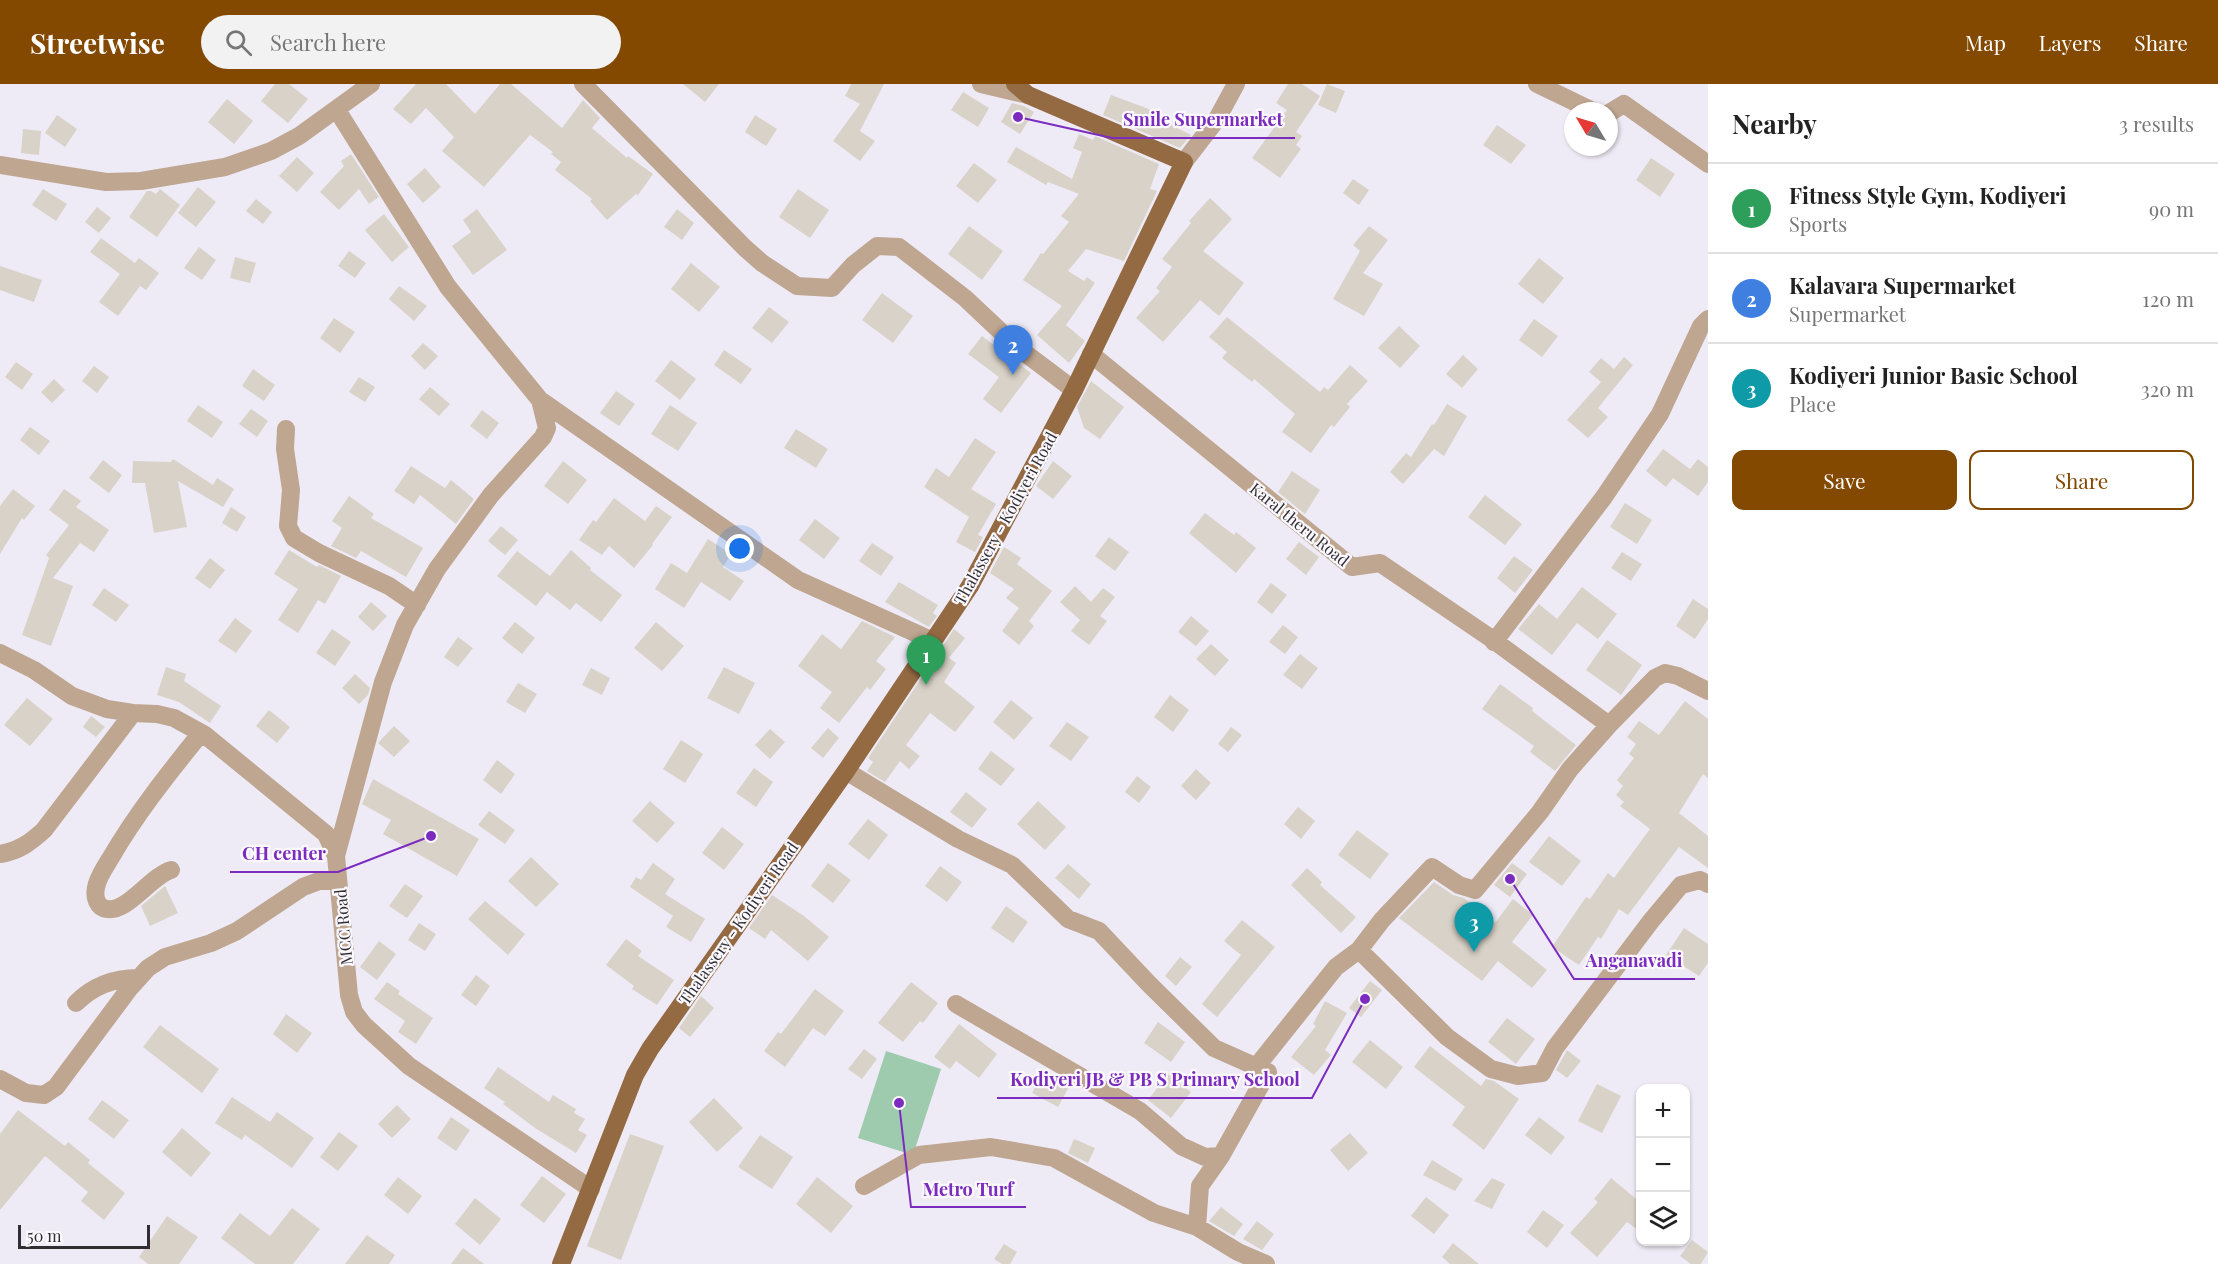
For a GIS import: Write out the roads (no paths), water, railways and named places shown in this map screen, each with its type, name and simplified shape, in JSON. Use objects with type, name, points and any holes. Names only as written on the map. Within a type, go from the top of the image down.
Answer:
[{"type":"main road","points":[[1022,90],[1184,162]]},
{"type":"main road","name":"Thalassery - Kodiyeri Road","points":[[561,1264],[635,1075],[650,1049],[846,771],[970,586],[1074,390],[1184,162]]},
{"type":"street","points":[[0,165],[106,182],[141,181],[225,167],[271,152],[299,136],[370,84]]},
{"type":"street","points":[[583,84],[745,248],[762,263],[797,286],[832,288],[853,265],[877,246],[899,247],[965,298],[1017,346],[1074,390]]},
{"type":"street","points":[[981,84],[1022,90]]},
{"type":"street","points":[[1184,162],[1217,120],[1236,84]]},
{"type":"street","points":[[1537,84],[1574,102]]},
{"type":"street","points":[[1618,108],[1624,104],[1708,164]]},
{"type":"street","points":[[337,110],[448,287],[540,400],[798,580],[933,641]]},
{"type":"street","points":[[1494,642],[1604,497],[1660,414],[1701,327],[1708,319]]},
{"type":"street","name":"Karal theru Road","points":[[1091,354],[1352,567],[1380,563],[1609,725]]},
{"type":"street","points":[[336,856],[383,682],[405,625],[437,569],[491,495],[543,437],[547,428],[540,400]]},
{"type":"street","points":[[286,429],[285,448],[291,490],[288,526],[294,538],[319,553],[389,586],[417,605]]},
{"type":"street","name":"MCC Road","points":[[0,653],[33,670],[72,696],[107,709],[158,714],[174,718],[201,733],[326,834],[336,856],[349,995],[354,1012],[364,1025],[409,1065],[591,1189]]},
{"type":"street","points":[[1256,1067],[1336,967],[1359,950],[1382,920],[1432,867],[1459,885],[1475,890],[1540,812],[1570,769],[1655,678],[1665,673],[1678,676],[1708,691]]},
{"type":"street","points":[[0,854],[9,853],[29,844],[44,830],[133,713]]},
{"type":"street","points":[[171,870],[163,872],[128,903],[113,910],[98,905],[96,886],[119,844],[145,804],[201,733]]},
{"type":"street","points":[[846,771],[958,839],[1012,865],[1068,919],[1100,931],[1149,984],[1214,1048],[1268,1072],[1221,1156],[1200,1186],[1197,1227]]},
{"type":"street","points":[[1359,950],[1447,1037],[1491,1069],[1518,1076],[1542,1073],[1555,1048],[1651,921],[1682,885],[1700,880],[1708,884]]},
{"type":"street","points":[[0,1079],[27,1093],[44,1095],[56,1087],[148,968],[165,957],[211,943],[237,931],[303,886],[319,882],[338,882]]},
{"type":"street","points":[[76,1003],[86,993],[102,985],[126,978],[138,978]]},
{"type":"street","points":[[956,1004],[1105,1093],[1140,1111],[1181,1146],[1205,1157],[1221,1156]]},
{"type":"street","points":[[864,1186],[919,1155],[991,1147],[1054,1158],[1154,1213],[1197,1227],[1238,1252],[1266,1264]]},
{"type":"place","name":"Smile Supermarket","points":[[1018,117]]},
{"type":"place","name":"Kalavara Supermarket","points":[[1013,375]]},
{"type":"place","name":"Fitness Style Gym, Kodiyeri","points":[[926,685]]},
{"type":"place","name":"CH center","points":[[431,836]]},
{"type":"place","name":"Anganavadi","points":[[1510,879]]},
{"type":"place","name":"Kodiyeri Junior Basic School","points":[[1474,952]]},
{"type":"place","name":"Kodiyeri JB & PB S Primary School","points":[[1365,999]]},
{"type":"place","name":"Metro Turf","points":[[899,1103]]}]
